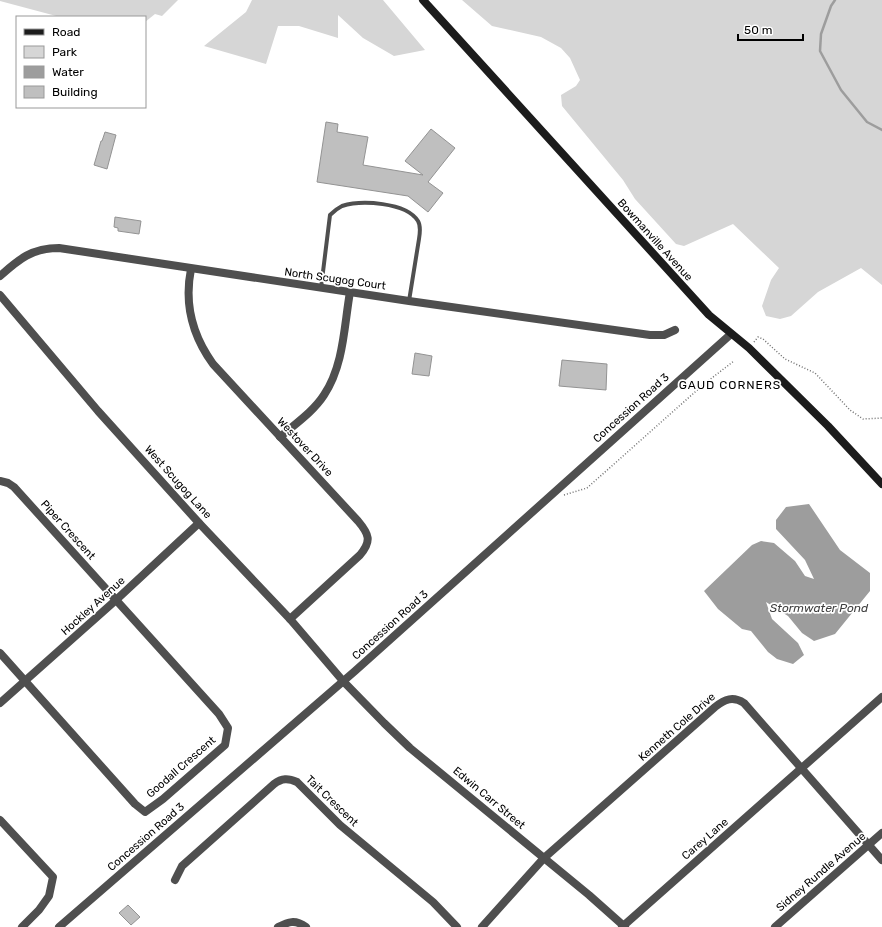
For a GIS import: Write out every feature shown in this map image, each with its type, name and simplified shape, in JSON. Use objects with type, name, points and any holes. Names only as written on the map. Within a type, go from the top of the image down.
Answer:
[{"type":"main road","name":"Bowmanville Avenue","points":[[422,0],[704,310],[749,348],[828,426],[882,484]]},
{"type":"street","name":"North Scugog Court","points":[[0,276],[23,257],[35,251],[47,248],[59,248],[191,269],[654,336],[664,335],[675,330]]},
{"type":"street","name":"Westover Drive","points":[[191,269],[189,280],[189,308],[193,328],[204,351],[213,364],[358,521],[368,537],[366,548],[360,555],[290,619]]},
{"type":"street","points":[[280,437],[313,409],[324,396],[333,380],[340,356],[350,292]]},
{"type":"street","name":"West Scugog Lane","points":[[0,295],[98,411],[290,619],[343,681]]},
{"type":"street","name":"Concession Road 3","points":[[59,927],[343,681],[731,334]]},
{"type":"street","name":"Piper Crescent","points":[[0,481],[8,483],[14,487],[116,600]]},
{"type":"street","name":"Hockley Avenue","points":[[0,703],[116,600],[199,522]]},
{"type":"street","name":"Goodall Crescent","points":[[26,681],[135,804],[145,812],[163,799],[225,745],[228,728],[219,714],[116,600]]},
{"type":"street","points":[[0,653],[26,681]]},
{"type":"street","name":"Edwin Carr Street","points":[[343,681],[410,748],[544,858],[623,927]]},
{"type":"street","name":"Carey Lane","points":[[623,927],[882,696]]},
{"type":"street","name":"Kenneth Cole Drive","points":[[544,858],[720,702],[733,698],[744,704],[882,860]]},
{"type":"street","name":"Tait Crescent","points":[[175,880],[182,866],[274,784],[279,780],[291,779],[297,782],[340,826],[433,902],[457,927]]},
{"type":"street","points":[[0,820],[52,877],[49,896],[39,910],[22,927]]},
{"type":"street","name":"Sidney Rundle Avenue","points":[[775,927],[882,833]]},
{"type":"street","points":[[482,927],[544,858]]},
{"type":"street","points":[[278,927],[289,922],[296,921],[306,927]]},
{"type":"lane","points":[[321,288],[330,215],[340,207],[347,205],[360,203],[381,204],[403,210],[419,222],[419,238],[409,301]]},
{"type":"path","points":[[749,348],[758,337],[763,339],[785,359],[815,373],[850,410],[863,419],[882,418]]},
{"type":"path","points":[[587,488],[704,384],[734,362]]},
{"type":"green space","points":[[178,0],[162,16],[155,14],[146,21],[146,16],[56,16],[0,1]]},
{"type":"green space","points":[[252,0],[383,0],[425,50],[394,56],[363,38],[338,15],[338,38],[299,26],[278,26],[266,64],[204,46],[246,12]]},
{"type":"green space","points":[[462,0],[882,0],[882,285],[861,268],[818,292],[791,316],[780,319],[766,316],[762,306],[771,280],[779,268],[733,224],[684,246],[676,244],[635,199],[623,180],[562,106],[561,95],[576,86],[580,80],[570,58],[561,48],[541,37],[492,26]]},
{"type":"water","name":"Stormwater Pond","points":[[809,504],[840,550],[870,573],[870,591],[835,634],[814,641],[802,633],[788,616],[766,602],[772,619],[798,643],[804,655],[793,664],[777,659],[768,652],[751,631],[742,629],[718,609],[704,591],[752,545],[761,541],[774,543],[795,561],[805,576],[814,579],[805,560],[776,529],[776,520],[786,507]]},
{"type":"building","points":[[326,122],[338,124],[337,132],[368,137],[363,165],[423,175],[405,161],[431,129],[455,148],[428,182],[443,193],[428,212],[408,196],[317,182]]},
{"type":"building","points":[[105,132],[116,135],[107,169],[94,165]]},
{"type":"building","points":[[115,217],[141,221],[139,234],[118,231],[118,228],[114,227]]},
{"type":"building","points":[[415,353],[432,356],[429,376],[412,374]]},
{"type":"building","points":[[562,360],[607,364],[606,390],[559,386]]},
{"type":"building","points":[[128,905],[140,917],[131,925],[119,913]]},
{"type":"waterway","points":[[835,0],[831,6],[821,34],[820,51],[841,90],[867,122],[882,130]]},
{"type":"district","name":"GAUD CORNERS","points":[[730,385]]}]
